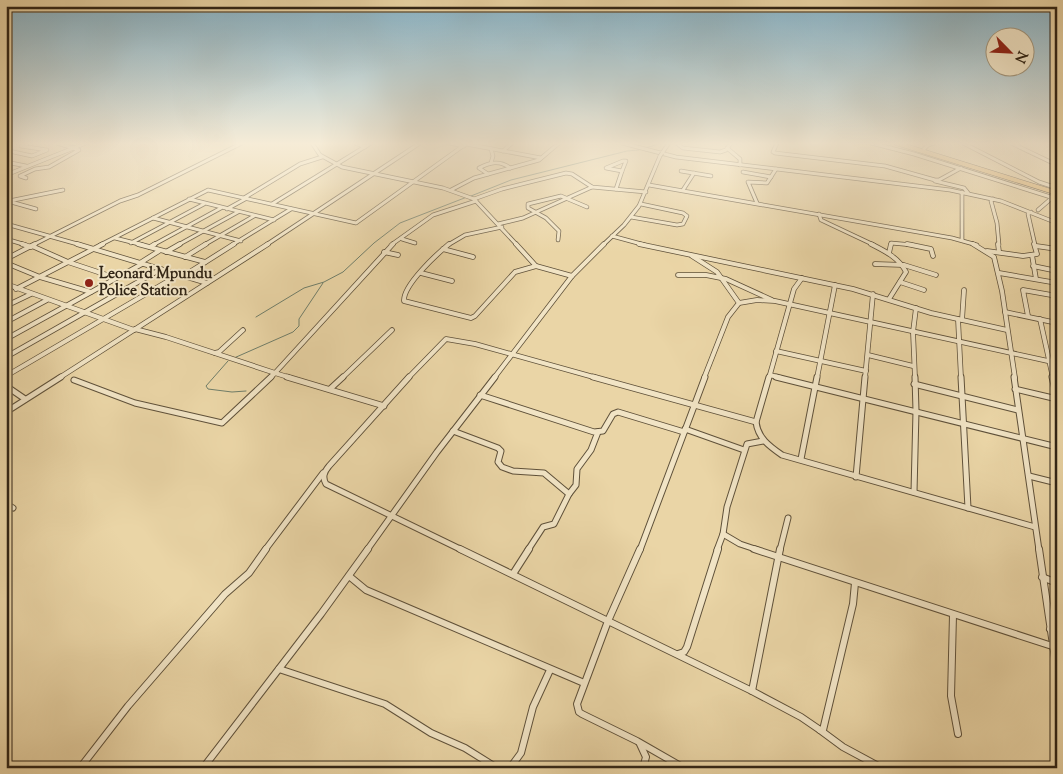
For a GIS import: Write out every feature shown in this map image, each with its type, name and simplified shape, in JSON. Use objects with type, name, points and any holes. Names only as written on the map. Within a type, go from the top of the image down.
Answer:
[{"type":"main road","points":[[1015,179],[1057,192]]},
{"type":"street","points":[[6,261],[120,202],[169,179]]},
{"type":"street","points":[[227,209],[276,179]]},
{"type":"street","points":[[273,204],[313,179]]},
{"type":"street","points":[[6,412],[315,214],[365,179]]},
{"type":"street","points":[[401,179],[451,190],[475,200],[536,266],[572,276]]},
{"type":"street","points":[[16,289],[208,190],[356,223],[418,179]]},
{"type":"street","points":[[451,190],[473,179]]},
{"type":"street","points":[[74,380],[134,404],[222,423],[276,373],[384,252],[434,215],[502,189],[542,179]]},
{"type":"street","points":[[580,179],[592,187],[646,192]]},
{"type":"street","points":[[616,189],[620,179]]},
{"type":"street","points":[[203,768],[279,669],[480,395],[572,276],[585,260],[631,217],[641,204],[651,179]]},
{"type":"street","points":[[684,190],[690,179]]},
{"type":"street","points":[[757,203],[748,182],[767,183],[770,179]]},
{"type":"street","points":[[858,179],[968,193],[993,199],[1057,223]]},
{"type":"street","points":[[929,179],[964,188],[968,193]]},
{"type":"street","points":[[932,180],[942,179]]},
{"type":"street","points":[[996,179],[1055,198]]},
{"type":"street","points":[[1033,179],[1057,188]]},
{"type":"street","points":[[649,185],[962,240],[986,250],[1032,255],[1038,253],[1028,219],[1028,214],[1031,212]]},
{"type":"street","points":[[536,266],[515,272],[475,316],[471,318],[402,299],[405,292],[421,273],[444,249],[462,236],[500,226],[592,187]]},
{"type":"street","points":[[8,201],[64,190]]},
{"type":"street","points":[[962,192],[962,240]]},
{"type":"street","points":[[558,240],[558,230],[546,218],[527,208],[529,204],[556,196],[567,198],[588,207]]},
{"type":"street","points":[[1038,210],[1055,198]]},
{"type":"street","points":[[189,199],[274,220]]},
{"type":"street","points":[[993,199],[991,201],[997,223],[998,252]]},
{"type":"street","points":[[8,201],[36,209]]},
{"type":"street","points":[[131,243],[204,204]]},
{"type":"street","points":[[631,217],[677,225],[683,224],[687,216],[683,212],[641,204]]},
{"type":"street","points":[[150,248],[221,208]]},
{"type":"street","points":[[6,376],[205,262],[291,208]]},
{"type":"street","points":[[166,252],[238,212]]},
{"type":"street","points":[[818,214],[821,220],[889,253],[904,265],[906,272],[889,299]]},
{"type":"street","points":[[185,257],[254,216]]},
{"type":"street","points":[[152,218],[241,240]]},
{"type":"street","points":[[6,224],[207,284]]},
{"type":"street","points":[[612,236],[692,256],[874,294],[960,320],[1007,330]]},
{"type":"street","points":[[114,238],[205,262]]},
{"type":"street","points":[[6,239],[116,278]]},
{"type":"street","points":[[402,239],[414,243]]},
{"type":"street","points":[[889,253],[892,243],[895,242],[931,249],[932,256]]},
{"type":"street","points":[[1036,246],[1057,249]]},
{"type":"street","points":[[444,249],[473,258]]},
{"type":"street","points":[[986,250],[994,257],[999,272],[1057,672]]},
{"type":"street","points":[[6,339],[68,306],[160,251]]},
{"type":"street","points":[[384,252],[398,255]]},
{"type":"street","points":[[6,255],[12,257]]},
{"type":"street","points":[[1032,255],[1036,279]]},
{"type":"street","points":[[692,256],[717,272],[739,303]]},
{"type":"street","points":[[6,261],[40,277],[91,292]]},
{"type":"street","points":[[874,264],[904,265],[936,275]]},
{"type":"street","points":[[1034,266],[1057,271]]},
{"type":"street","points":[[6,357],[161,269]]},
{"type":"street","points":[[999,272],[1057,283]]},
{"type":"street","points":[[421,273],[452,281]]},
{"type":"street","points":[[678,275],[694,274],[732,281],[752,292],[775,301]]},
{"type":"street","points":[[802,278],[794,289],[756,422],[756,429],[763,441],[782,455],[1035,527]]},
{"type":"street","points":[[900,282],[924,290]]},
{"type":"street","points":[[6,284],[135,330],[166,337],[213,354],[384,406]]},
{"type":"street","points":[[801,459],[835,285]]},
{"type":"street","points":[[964,290],[958,342],[968,508]]},
{"type":"street","points":[[1028,316],[1023,290],[1055,296],[1057,315]]},
{"type":"street","points":[[6,306],[31,294]]},
{"type":"street","points":[[856,476],[874,294]]},
{"type":"street","points":[[6,322],[47,300]]},
{"type":"street","points":[[684,768],[637,741],[579,712],[578,704],[608,621],[642,545],[725,324],[739,303],[756,300],[775,301],[1057,363]]},
{"type":"street","points":[[914,492],[916,411],[913,332],[916,308]]},
{"type":"street","points":[[1005,312],[1057,323]]},
{"type":"street","points":[[1015,389],[1057,398],[1040,319]]},
{"type":"street","points":[[213,354],[219,352],[242,330]]},
{"type":"street","points":[[330,389],[392,330]]},
{"type":"street","points":[[80,768],[128,706],[225,594],[240,583],[249,573],[283,524],[324,472],[424,360],[446,339],[513,354],[756,422]]},
{"type":"street","points":[[776,351],[866,371]]},
{"type":"street","points":[[868,355],[913,366]]},
{"type":"street","points":[[770,375],[1057,447]]},
{"type":"street","points":[[914,384],[1018,410]]},
{"type":"street","points":[[6,386],[25,399]]},
{"type":"street","points":[[480,395],[598,432],[603,431],[613,414],[618,412],[685,430],[744,450]]},
{"type":"street","points":[[453,431],[498,448],[501,451],[498,462],[502,467],[518,473],[544,473],[569,494]]},
{"type":"street","points":[[513,574],[542,527],[554,524],[569,494],[576,485],[577,470],[591,450],[598,432]]},
{"type":"street","points":[[678,654],[684,652],[687,647],[722,534],[727,506],[740,471],[744,450],[747,444],[763,441]]},
{"type":"street","points":[[324,472],[323,479],[326,484],[752,691],[802,717],[842,747],[882,768]]},
{"type":"street","points":[[1029,476],[1057,483]]},
{"type":"street","points":[[6,504],[13,508]]},
{"type":"street","points":[[752,691],[788,518]]},
{"type":"street","points":[[722,534],[736,543],[779,555],[855,583],[1052,646]]},
{"type":"street","points":[[348,576],[366,590],[584,683]]},
{"type":"street","points":[[1042,577],[1057,583]]},
{"type":"street","points":[[820,730],[823,730],[830,706],[853,604],[855,583]]},
{"type":"street","points":[[953,615],[951,696],[956,708],[955,723],[958,734]]},
{"type":"street","points":[[1050,629],[1057,632]]},
{"type":"street","points":[[279,669],[385,704],[431,733],[465,748],[497,768]]},
{"type":"street","points":[[510,767],[521,753],[533,707],[550,670]]},
{"type":"street","points":[[637,741],[645,752],[646,757],[643,768]]},
{"type":"waterway","points":[[471,196],[515,179]]},
{"type":"waterway","points":[[256,317],[304,288],[324,282],[343,272],[374,243],[400,223],[467,197]]},
{"type":"waterway","points":[[234,358],[293,332],[299,326],[299,319],[323,283]]},
{"type":"waterway","points":[[228,361],[206,386],[208,389],[232,392],[246,391]]},
{"type":"place","name":"Leonard Mpundu Police Station","points":[[89,283]]}]
